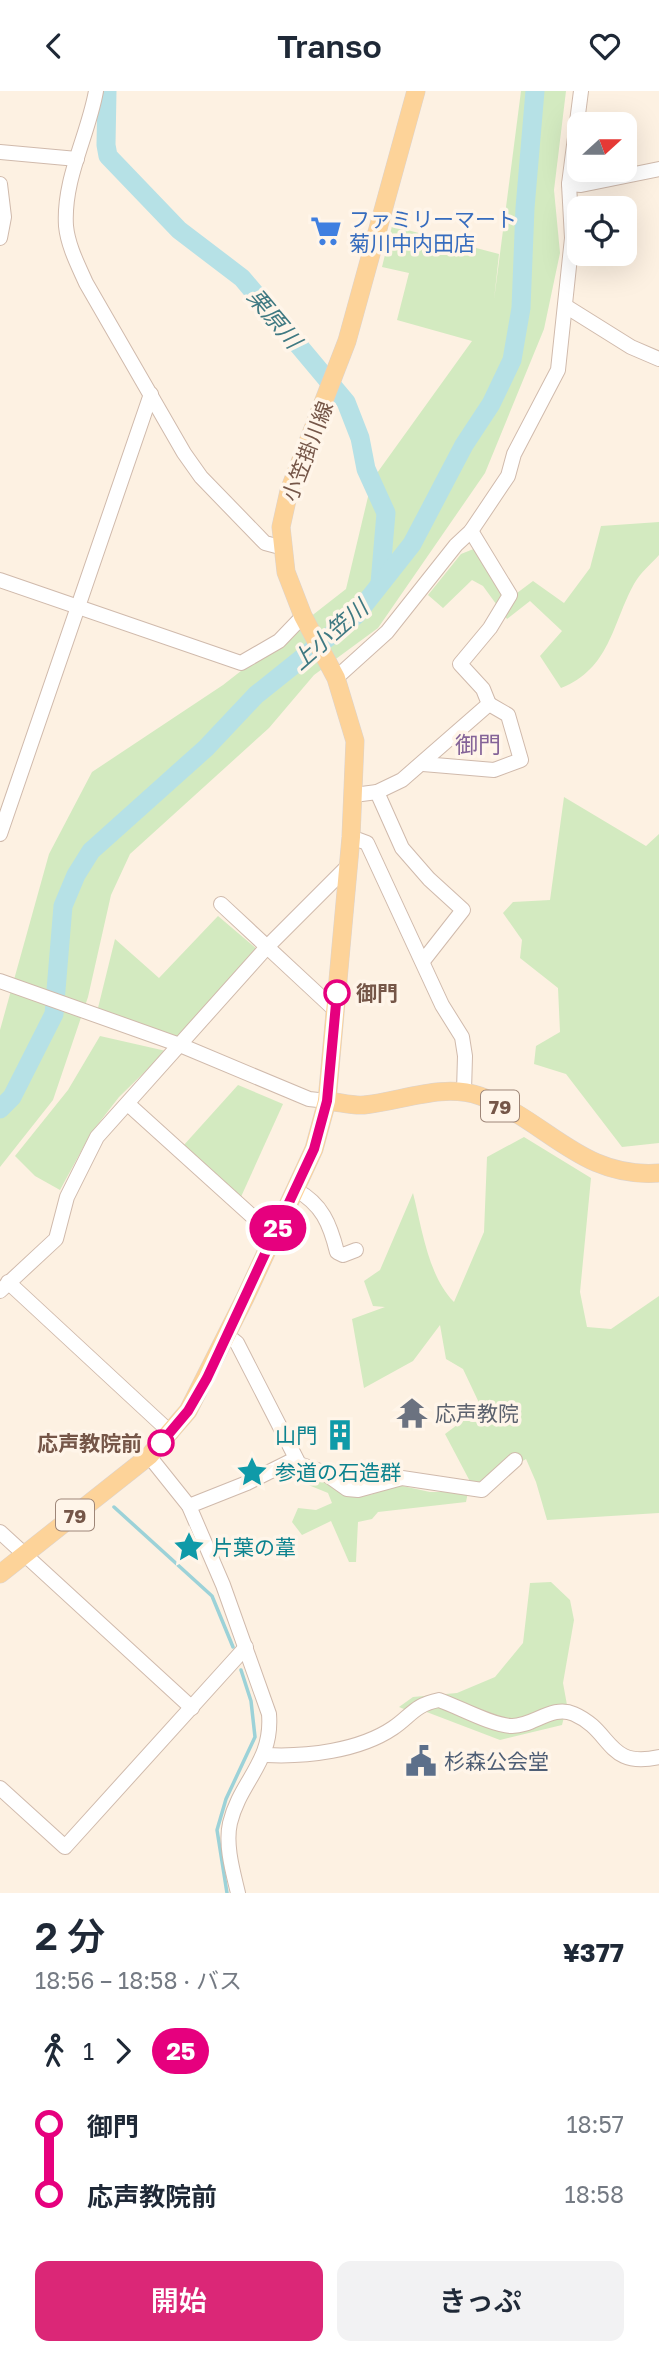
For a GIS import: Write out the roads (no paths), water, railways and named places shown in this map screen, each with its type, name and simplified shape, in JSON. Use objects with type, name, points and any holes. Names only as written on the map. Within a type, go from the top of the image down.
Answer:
[{"type":"main road","name":"小笠掛川線","points":[[327,1101],[351,837],[355,741],[334,674],[305,619],[286,572],[281,547],[286,500],[337,370],[416,91]]},
{"type":"main road","name":"79","points":[[0,1574],[149,1455],[171,1433],[195,1401],[296,1190],[314,1149],[327,1101],[361,1105],[441,1091],[464,1091],[509,1111],[581,1156],[622,1172],[659,1173]]},
{"type":"street","points":[[96,91],[67,198],[66,227],[73,253],[86,283],[201,477],[265,544],[281,547]]},
{"type":"street","points":[[334,674],[387,632],[456,545],[471,531],[508,476],[514,454],[544,403],[558,370],[567,307],[572,238],[569,184],[581,91]]},
{"type":"street","points":[[0,152],[77,159]]},
{"type":"street","points":[[569,184],[581,185],[659,169]]},
{"type":"street","points":[[0,184],[4,217],[0,238]]},
{"type":"street","points":[[567,307],[631,347],[659,370]]},
{"type":"street","points":[[631,347],[659,359]]},
{"type":"street","points":[[0,834],[150,394]]},
{"type":"street","points":[[423,764],[494,771],[521,759],[508,715],[489,704],[483,689],[460,664],[490,628],[510,595],[471,531]]},
{"type":"street","points":[[0,580],[241,663],[279,641],[305,619]]},
{"type":"street","points":[[354,795],[377,792],[423,764],[427,755],[489,704]]},
{"type":"street","points":[[377,792],[402,848],[429,879],[463,910],[423,961]]},
{"type":"street","points":[[351,837],[367,843],[442,1005],[462,1037],[465,1056],[464,1091]]},
{"type":"street","points":[[171,1433],[4,1287],[56,1239],[67,1197],[97,1137],[266,948],[348,866]]},
{"type":"street","points":[[221,904],[335,1010]]},
{"type":"street","points":[[0,981],[180,1045],[257,1079],[309,1098],[327,1101]]},
{"type":"street","points":[[128,1104],[274,1236]]},
{"type":"street","points":[[296,1190],[313,1200],[329,1221],[337,1252],[343,1255],[356,1250]]},
{"type":"street","points":[[227,1335],[237,1343],[295,1459],[299,1464],[323,1472],[347,1489],[358,1490],[402,1478],[482,1490],[515,1459]]},
{"type":"street","points":[[149,1455],[189,1506],[246,1647],[269,1714],[271,1735],[265,1755],[234,1809],[229,1827],[238,1893]]},
{"type":"street","points":[[189,1506],[247,1483],[295,1459]]},
{"type":"street","points":[[0,1532],[192,1708]]},
{"type":"street","points":[[0,1788],[65,1847],[246,1647]]},
{"type":"street","points":[[265,1755],[284,1756],[359,1745],[396,1727],[410,1711],[439,1700],[512,1726],[559,1710],[572,1713],[595,1727],[614,1753],[636,1761],[659,1757]]},
{"type":"waterway","name":"栗原川","points":[[107,91],[108,156],[179,230],[242,278],[346,402],[360,438],[366,469],[386,513],[380,583]]},
{"type":"waterway","name":"上小笠川","points":[[0,1109],[12,1097],[54,1014],[63,906],[76,875],[91,851],[206,748],[256,695],[356,615],[412,544],[464,445],[491,404],[512,360],[521,308],[525,208],[535,91]]},
{"type":"waterway","points":[[114,1507],[212,1596],[233,1647]]},
{"type":"waterway","points":[[227,1893],[217,1830],[226,1799],[255,1737],[251,1701],[241,1670]]},
{"type":"place","name":"ファミリーマート 菊川中内田店","points":[[326,231]]},
{"type":"place","name":"御門","points":[[337,993]]},
{"type":"place","name":"応声教院","points":[[412,1413]]},
{"type":"place","name":"山門","points":[[340,1435]]},
{"type":"place","name":"応声教院前","points":[[161,1443]]},
{"type":"place","name":"参道の石造群","points":[[252,1472]]},
{"type":"place","name":"片葉の葦","points":[[189,1547]]},
{"type":"place","name":"杉森公会堂","points":[[421,1761]]},
{"type":"district","name":"御門","points":[[478,744]]}]
